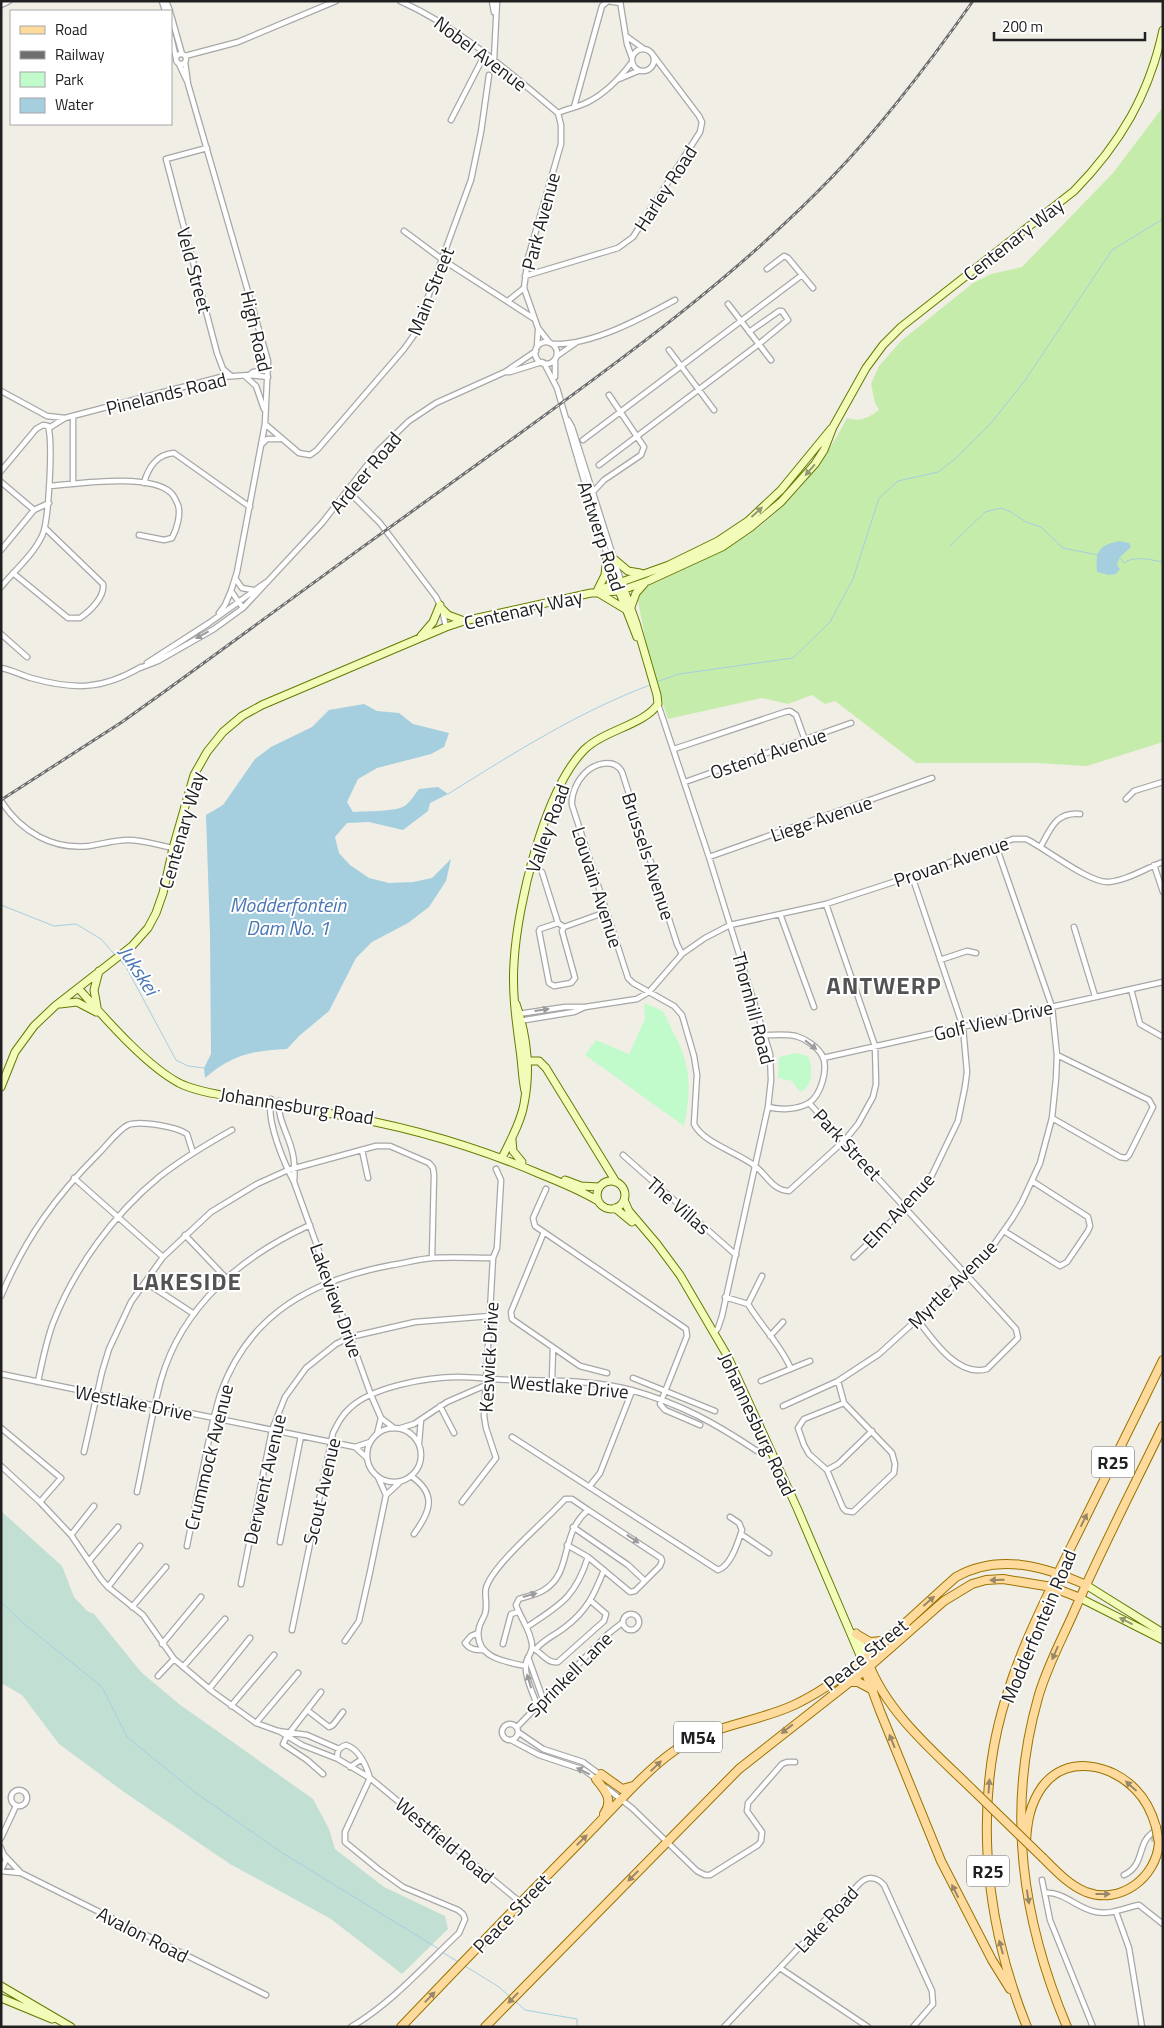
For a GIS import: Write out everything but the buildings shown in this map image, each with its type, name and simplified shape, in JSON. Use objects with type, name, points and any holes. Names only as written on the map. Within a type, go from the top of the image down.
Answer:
[{"type":"main road","name":"Modderfontein Road","points":[[1027,2027],[1014,1994],[995,1926],[988,1866],[987,1827],[994,1746],[1010,1685],[1058,1572],[1163,1360]]},
{"type":"main road","name":"Modderfontein Road","points":[[1067,2027],[1043,1966],[1035,1936],[1024,1872],[1021,1824],[1022,1787],[1032,1727],[1047,1672],[1086,1585],[1163,1426]]},
{"type":"main road","name":"Peace Street","points":[[401,2027],[520,1902],[643,1779],[672,1752],[686,1742],[705,1734],[793,1706],[827,1686],[864,1658],[956,1578],[969,1570],[997,1564],[1021,1565],[1058,1572],[1086,1585]]},
{"type":"main road","name":"Peace Street","points":[[485,2027],[739,1768],[867,1667],[944,1601],[972,1584],[986,1580],[1003,1579],[1052,1587]]},
{"type":"main road","name":"M54","points":[[1052,1587],[1080,1598]]},
{"type":"main road","points":[[856,1634],[870,1642],[883,1641]]},
{"type":"main road","points":[[864,1658],[873,1690],[941,1862],[992,1960],[1014,1994]]},
{"type":"main road","points":[[867,1667],[902,1718],[972,1789],[1043,1858],[1076,1887],[1095,1894],[1113,1894],[1134,1886],[1143,1879],[1156,1859],[1159,1839],[1158,1830],[1144,1800],[1123,1778],[1095,1767],[1068,1768],[1052,1777],[1043,1786],[1033,1805],[1028,1821],[1024,1872]]},
{"type":"main road","points":[[848,1682],[858,1682],[873,1690]]},
{"type":"main road","points":[[599,1776],[622,1789],[630,1788],[643,1779]]},
{"type":"main road","points":[[596,1826],[608,1809],[609,1803],[607,1793],[599,1776]]},
{"type":"street","points":[[1,4],[9,1]]},
{"type":"street","points":[[179,64],[185,58],[267,31],[336,1]]},
{"type":"street","name":"Nobel Avenue","points":[[400,1],[439,20],[494,60],[558,113]]},
{"type":"street","points":[[492,1],[496,21]]},
{"type":"street","points":[[494,60],[497,1]]},
{"type":"street","points":[[574,107],[602,6],[608,2],[620,2],[629,52],[634,67],[638,71]]},
{"type":"street","name":"High Road","points":[[172,16],[185,58],[188,84]]},
{"type":"street","name":"Centenary Way","points":[[1,1087],[19,1045],[34,1026],[55,1006],[132,946],[148,928],[156,913],[189,791],[200,763],[214,741],[231,724],[262,705],[446,627],[464,621],[595,593],[622,590],[648,581],[722,547],[751,527],[781,502],[815,464],[866,368],[883,345],[901,327],[1074,191],[1095,169],[1116,142],[1132,116],[1148,81],[1163,30]]},
{"type":"street","points":[[626,36],[653,55],[654,61],[651,69]]},
{"type":"street","points":[[172,41],[176,58],[178,55],[185,58]]},
{"type":"street","points":[[629,52],[637,44]]},
{"type":"street","points":[[618,79],[638,50],[644,49]]},
{"type":"street","points":[[451,120],[485,54]]},
{"type":"street","name":"Harley Road","points":[[525,276],[618,248],[633,237],[702,129],[702,122],[699,116],[664,67],[653,55]]},
{"type":"street","name":"High Road","points":[[176,58],[188,84],[207,148],[267,354],[268,370],[265,424],[232,591],[222,610],[209,623]]},
{"type":"street","points":[[558,113],[589,101],[618,79],[638,71],[644,72],[664,67]]},
{"type":"street","name":"Main Street","points":[[281,440],[304,455],[317,450],[404,349],[414,334],[468,190],[476,162],[489,75]]},
{"type":"street","name":"Park Avenue","points":[[551,343],[538,328],[524,288],[528,258],[561,144],[561,125],[558,113]]},
{"type":"street","name":"Veld Street","points":[[207,148],[166,159],[216,353],[223,369],[231,376]]},
{"type":"street","points":[[404,231],[443,260],[534,319]]},
{"type":"street","points":[[767,269],[784,256],[788,258],[813,288]]},
{"type":"street","points":[[583,440],[802,275]]},
{"type":"street","points":[[508,301],[524,288]]},
{"type":"street","points":[[583,340],[544,342],[536,349],[538,359],[543,363],[550,363],[571,346],[632,323],[675,300]]},
{"type":"street","points":[[728,304],[771,360]]},
{"type":"street","points":[[599,465],[788,321],[782,311],[775,312],[749,332]]},
{"type":"street","name":"Park Avenue","points":[[536,349],[539,339],[538,328]]},
{"type":"street","points":[[551,343],[557,350],[556,358]]},
{"type":"street","name":"Ardeer Road","points":[[1,668],[45,682],[80,687],[102,685],[158,661],[214,629],[243,608],[257,595],[322,523],[379,450],[409,421],[436,403],[505,372],[536,349]]},
{"type":"street","points":[[669,350],[714,410]]},
{"type":"street","name":"Antwerp Road","points":[[556,358],[554,371],[568,428],[607,556],[622,590],[655,690]]},
{"type":"street","name":"Ardeer Road","points":[[505,372],[543,363]]},
{"type":"street","name":"Antwerp Road","points":[[543,363],[557,388]]},
{"type":"street","points":[[265,410],[256,386],[247,375],[253,372],[268,370]]},
{"type":"street","name":"Pinelands Road","points":[[65,418],[231,376],[268,377]]},
{"type":"street","points":[[1,391],[47,416],[65,418]]},
{"type":"street","points":[[592,493],[604,480],[641,456],[644,447],[609,395]]},
{"type":"street","points":[[73,416],[73,484]]},
{"type":"street","name":"Antwerp Road","points":[[566,417],[572,427],[615,560],[619,582]]},
{"type":"street","points":[[49,428],[65,418]]},
{"type":"street","points":[[1,471],[36,429],[43,424],[49,428]]},
{"type":"street","points":[[265,424],[281,440]]},
{"type":"street","name":"Centenary Way","points":[[595,593],[619,582],[669,565],[718,541],[748,520],[782,490],[833,427]]},
{"type":"street","points":[[1,587],[39,541],[45,528],[49,503],[49,428]]},
{"type":"street","points":[[261,445],[267,439],[281,440]]},
{"type":"street","points":[[144,483],[146,473],[156,460],[164,455],[174,453],[250,507]]},
{"type":"street","points":[[49,486],[100,480],[144,483],[160,486],[171,492],[179,508],[179,517],[174,535],[170,540],[139,534]]},
{"type":"street","points":[[588,480],[604,480]]},
{"type":"street","points":[[1,482],[34,510]]},
{"type":"street","points":[[348,491],[380,523],[448,615],[464,621]]},
{"type":"street","points":[[1,550],[34,510],[49,503]]},
{"type":"street","points":[[12,574],[68,618],[80,618],[97,602],[104,587],[101,581],[45,528]]},
{"type":"street","points":[[607,556],[605,575],[595,593],[628,609],[639,589],[648,581]]},
{"type":"street","points":[[615,560],[628,571],[644,574]]},
{"type":"street","points":[[235,578],[242,588],[253,590]]},
{"type":"street","name":"Ardeer Road","points":[[140,668],[209,623],[268,581]]},
{"type":"street","points":[[232,591],[243,608]]},
{"type":"street","points":[[441,607],[446,627]]},
{"type":"street","points":[[419,638],[433,622],[441,607]]},
{"type":"street","points":[[1,634],[27,657]]},
{"type":"street","name":"Thornhill Road","points":[[655,690],[658,704],[710,857],[770,1054],[771,1068],[768,1107],[736,1255],[718,1328],[715,1332]]},
{"type":"street","name":"Valley Road","points":[[517,1017],[514,963],[522,907],[543,825],[560,784],[572,764],[593,742],[650,713],[658,704]]},
{"type":"street","points":[[674,749],[790,711],[796,715],[805,740]]},
{"type":"street","name":"Ostend Avenue","points":[[685,782],[851,723]]},
{"type":"street","name":"Louvain Avenue","points":[[611,763],[599,765],[584,773],[575,788],[571,800],[628,978],[678,1010],[688,1031],[697,1075],[693,1120],[696,1127],[704,1135],[756,1166]]},
{"type":"street","name":"Brussels Avenue","points":[[611,763],[620,768],[622,772],[674,935],[682,954]]},
{"type":"street","name":"Liege Avenue","points":[[710,857],[932,778]]},
{"type":"street","points":[[1126,799],[1134,791],[1163,782]]},
{"type":"street","points":[[1,801],[10,814],[24,828],[54,843],[87,846],[119,840],[136,840],[173,848]]},
{"type":"street","points":[[1040,846],[1058,818],[1068,814],[1080,814]]},
{"type":"street","name":"Provan Avenue","points":[[649,992],[682,954],[705,938],[730,925],[826,904],[1019,838],[1026,839],[1040,846],[1091,877],[1107,882],[1163,862]]},
{"type":"street","name":"Myrtle Avenue","points":[[783,1406],[838,1381],[879,1354],[966,1275],[1004,1231],[1022,1202],[1032,1181],[1046,1142],[1052,1118],[1057,1055],[1052,1006],[996,846]]},
{"type":"street","points":[[1154,865],[1163,892]]},
{"type":"street","points":[[542,872],[558,923],[564,927]]},
{"type":"street","name":"Elm Avenue","points":[[854,1257],[906,1206],[924,1186],[939,1164],[958,1121],[967,1072],[963,1027],[912,876]]},
{"type":"street","points":[[756,1166],[777,1188],[782,1191],[789,1191],[845,1140],[858,1124],[873,1097],[876,1084],[875,1046],[826,904]]},
{"type":"street","points":[[564,927],[606,912]]},
{"type":"street","points":[[780,914],[814,1007]]},
{"type":"street","points":[[558,923],[539,931],[549,983],[554,986],[571,983],[575,978],[562,931],[564,927]]},
{"type":"street","points":[[1074,927],[1095,996]]},
{"type":"street","points":[[940,960],[966,951],[976,953]]},
{"type":"street","points":[[97,1009],[94,990],[102,969]]},
{"type":"street","name":"Golf View Drive","points":[[823,1058],[1163,982]]},
{"type":"street","points":[[78,988],[107,1020]]},
{"type":"street","points":[[1131,989],[1140,1024],[1163,1037]]},
{"type":"street","points":[[517,1017],[574,1012],[585,1007],[637,999],[649,992]]},
{"type":"street","points":[[55,1006],[71,1002],[82,1004],[107,1020]]},
{"type":"street","points":[[503,1156],[524,1104],[528,1061],[517,1017]]},
{"type":"street","points":[[517,1017],[525,1091]]},
{"type":"street","name":"Johannesburg Road","points":[[107,1020],[164,1073],[184,1085],[207,1092],[233,1093],[387,1123],[522,1162],[570,1184]]},
{"type":"street","points":[[765,1035],[788,1035],[812,1044],[823,1058],[824,1077],[816,1095],[809,1102],[787,1109],[768,1107]]},
{"type":"street","points":[[1052,1118],[1120,1157],[1126,1158],[1129,1156],[1153,1107],[1149,1100],[1057,1055]]},
{"type":"street","points":[[528,1061],[539,1062],[546,1068],[616,1182],[622,1187],[624,1200],[614,1208],[605,1208],[598,1201],[570,1184]]},
{"type":"street","name":"Lakeview Drive","points":[[270,1101],[272,1124],[275,1133],[371,1395],[381,1418],[396,1428]]},
{"type":"street","name":"Park Street","points":[[809,1102],[906,1206],[1018,1333],[1014,1343],[987,1369],[977,1370],[954,1362],[917,1319]]},
{"type":"street","name":"Lakeview Drive","points":[[279,1103],[291,1145],[295,1167],[294,1182]]},
{"type":"street","points":[[1,1296],[43,1216],[74,1178],[125,1127],[138,1123],[182,1131],[190,1140],[193,1153]]},
{"type":"street","points":[[275,1133],[285,1129]]},
{"type":"street","points":[[38,1382],[51,1331],[64,1301],[95,1246],[118,1217],[160,1177],[193,1153],[232,1130]]},
{"type":"street","points":[[515,1130],[513,1151],[522,1162]]},
{"type":"street","points":[[84,1452],[96,1395],[109,1349],[131,1302],[163,1257],[185,1236],[211,1212],[257,1184],[295,1167],[376,1146],[390,1146],[429,1163],[432,1168],[432,1258]]},
{"type":"street","points":[[362,1150],[368,1178]]},
{"type":"street","name":"Johannesburg Road","points":[[503,1156],[570,1184]]},
{"type":"street","name":"The Villas","points":[[623,1156],[736,1255]]},
{"type":"street","points":[[606,1165],[606,1181]]},
{"type":"street","name":"Keswick Drive","points":[[462,1502],[496,1458],[484,1423],[493,1258],[497,1248],[501,1180],[496,1169]]},
{"type":"street","points":[[74,1178],[163,1257]]},
{"type":"street","points":[[598,1201],[599,1187],[606,1181],[616,1182]]},
{"type":"street","points":[[1004,1231],[1060,1266],[1066,1262],[1088,1231],[1090,1226],[1088,1217],[1032,1181]]},
{"type":"street","points":[[570,1184],[599,1187]]},
{"type":"street","points":[[546,1189],[532,1222],[535,1226],[686,1329],[687,1336],[664,1389],[660,1406],[700,1425]]},
{"type":"street","name":"Johannesburg Road","points":[[624,1200],[626,1208],[671,1262],[715,1332],[738,1376],[864,1658]]},
{"type":"street","name":"Johannesburg Road","points":[[614,1208],[629,1219],[644,1235],[693,1298]]},
{"type":"street","points":[[137,1492],[166,1368],[194,1314],[226,1278],[269,1245],[310,1225]]},
{"type":"street","points":[[544,1232],[510,1316],[515,1322],[580,1366],[607,1373]]},
{"type":"street","points":[[185,1236],[226,1278]]},
{"type":"street","name":"Crummock Avenue","points":[[187,1546],[214,1418],[228,1375],[248,1342],[280,1310],[299,1297],[330,1281],[359,1272],[432,1258],[493,1258]]},
{"type":"street","points":[[748,1304],[762,1276]]},
{"type":"street","points":[[145,1282],[194,1314]]},
{"type":"street","points":[[725,1297],[748,1304],[784,1355],[791,1369]]},
{"type":"street","name":"Derwent Avenue","points":[[241,1584],[272,1430],[285,1397],[300,1376],[336,1344],[350,1337],[422,1321],[490,1316]]},
{"type":"street","points":[[770,1336],[782,1322]]},
{"type":"street","points":[[552,1381],[553,1348]]},
{"type":"street","points":[[760,1381],[810,1361]]},
{"type":"street","name":"Westlake Drive","points":[[1,1374],[354,1447],[367,1458]]},
{"type":"street","name":"Scout Avenue","points":[[292,1630],[330,1442],[342,1416],[360,1400],[407,1384],[443,1378],[486,1382]]},
{"type":"street","points":[[633,1378],[715,1411]]},
{"type":"street","name":"Westlake Drive","points":[[396,1428],[409,1426],[422,1420],[440,1406],[486,1382],[552,1381],[632,1390],[705,1418],[757,1451]]},
{"type":"street","points":[[838,1381],[844,1403],[892,1453],[895,1469],[894,1473],[857,1511],[849,1512],[842,1508],[827,1470],[806,1450],[798,1428],[804,1419],[844,1403]]},
{"type":"street","points":[[590,1487],[600,1473],[632,1390]]},
{"type":"street","points":[[440,1406],[454,1433]]},
{"type":"street","points":[[377,1434],[381,1418]]},
{"type":"street","points":[[386,1495],[411,1476],[420,1461],[419,1445],[422,1420]]},
{"type":"street","points":[[345,1641],[356,1626],[361,1615],[386,1495],[367,1458],[370,1442],[385,1429],[396,1428],[411,1434],[419,1445]]},
{"type":"street","points":[[2,1430],[61,1478],[40,1502]]},
{"type":"street","points":[[827,1470],[838,1464],[872,1431]]},
{"type":"street","points":[[280,1542],[301,1436]]},
{"type":"street","points":[[512,1436],[718,1570],[724,1567],[740,1534],[741,1526],[730,1517]]},
{"type":"street","name":"Westlake Drive","points":[[354,1447],[370,1442]]},
{"type":"street","points":[[1,1466],[40,1502],[71,1535],[108,1587],[143,1615],[174,1659],[231,1706],[256,1723],[278,1731],[291,1731],[307,1735],[339,1749]]},
{"type":"street","points":[[411,1476],[424,1487],[429,1497],[428,1510],[414,1534]]},
{"type":"street","points":[[378,1477],[395,1482],[404,1480]]},
{"type":"street","points":[[526,1666],[500,1661],[484,1650],[479,1643],[478,1633],[488,1603],[485,1589],[497,1568],[565,1499],[572,1499],[661,1558],[662,1561],[660,1566],[635,1591],[630,1592],[588,1557],[567,1545]]},
{"type":"street","points":[[71,1535],[94,1506]]},
{"type":"street","points":[[588,1510],[573,1527],[567,1545],[567,1552],[558,1575],[544,1590],[518,1599],[516,1606],[534,1649],[551,1662],[558,1662],[604,1621],[606,1614],[591,1601]]},
{"type":"street","points":[[89,1561],[118,1527]]},
{"type":"street","points":[[573,1527],[628,1565],[645,1581]]},
{"type":"street","points":[[740,1534],[769,1553]]},
{"type":"street","points":[[108,1587],[140,1546]]},
{"type":"street","name":"Johannesburg Road","points":[[816,1552],[825,1566],[856,1634],[864,1658]]},
{"type":"street","points":[[526,1627],[570,1596],[583,1573],[588,1557]]},
{"type":"street","points":[[132,1607],[166,1567]]},
{"type":"street","points":[[536,1705],[527,1677],[526,1666],[528,1658],[540,1644],[572,1622],[591,1601],[604,1570]]},
{"type":"street","points":[[1086,1585],[1163,1633]]},
{"type":"street","points":[[162,1644],[201,1597]]},
{"type":"street","points":[[1080,1598],[1163,1640]]},
{"type":"street","points":[[503,1644],[511,1614],[518,1612]]},
{"type":"street","points":[[184,1667],[225,1619]]},
{"type":"street","name":"Sprinkell Lane","points":[[622,1623],[608,1634],[536,1705],[518,1729],[543,1749],[583,1762],[623,1799]]},
{"type":"street","points":[[478,1633],[471,1636],[465,1643],[472,1650],[484,1650]]},
{"type":"street","points":[[209,1688],[250,1638]]},
{"type":"street","points":[[231,1706],[274,1655]]},
{"type":"street","points":[[528,1658],[543,1698]]},
{"type":"street","points":[[158,1676],[174,1659]]},
{"type":"street","points":[[256,1723],[298,1673]]},
{"type":"street","points":[[321,1692],[287,1736],[284,1746],[307,1760],[324,1774]]},
{"type":"street","points":[[308,1710],[329,1727],[333,1725],[343,1712]]},
{"type":"street","points":[[509,1724],[518,1729],[516,1737],[511,1740],[507,1740],[503,1736],[502,1728],[509,1724]]},
{"type":"street","name":"Westfield Road","points":[[278,1731],[302,1745],[338,1759],[370,1778],[520,1902]]},
{"type":"street","name":"Sprinkell Lane","points":[[511,1740],[539,1755],[599,1776]]},
{"type":"street","points":[[326,1754],[326,1749],[330,1745]]},
{"type":"street","points":[[338,1759],[339,1749],[346,1745],[350,1746],[362,1759],[350,1767]]},
{"type":"street","name":"Westfield Road","points":[[362,1759],[370,1778]]},
{"type":"street","points":[[623,1799],[701,1873],[710,1875],[755,1848],[761,1841],[762,1832],[747,1811],[748,1803],[782,1764],[795,1762]]},
{"type":"street","points":[[351,2027],[386,2003],[459,1933],[465,1919],[458,1910],[403,1887],[348,1845],[344,1837],[345,1832],[370,1778]]},
{"type":"street","points":[[1,1838],[2,1832],[16,1806]]},
{"type":"street","points":[[1124,1874],[1130,1872],[1136,1865],[1144,1842],[1158,1830]]},
{"type":"street","points":[[1144,1842],[1159,1839]]},
{"type":"street","name":"Avalon Road","points":[[1,1848],[5,1856],[21,1873],[266,1995]]},
{"type":"street","points":[[1,1871],[5,1865],[5,1856]]},
{"type":"street","name":"Avalon Road","points":[[1,1871],[21,1873]]},
{"type":"street","name":"Lake Road","points":[[724,2027],[859,1884],[867,1878],[876,1878],[884,1885],[932,1991],[933,2004],[913,2027]]},
{"type":"street","points":[[1042,1880],[1050,1920],[1093,2027]]},
{"type":"street","points":[[1045,1893],[1054,1892],[1084,1909],[1102,1913],[1116,1912],[1139,1905],[1163,1924]]},
{"type":"street","points":[[1116,1912],[1129,1948],[1142,2027]]},
{"type":"street","points":[[780,1968],[868,2027]]},
{"type":"street","points":[[1,1986],[71,2027]]},
{"type":"street","points":[[1,1998],[64,2023]]},
{"type":"green space","points":[[1163,107],[1163,742],[1087,766],[1036,763],[916,763],[835,701],[825,704],[812,695],[788,704],[762,698],[668,719],[650,662],[638,601],[639,594],[646,587],[732,545],[768,520],[813,473],[847,418],[856,420],[864,418],[879,410],[875,403],[871,384],[879,366],[901,341],[973,283],[991,274],[1022,267],[1113,173]]},
{"type":"green space","points":[[644,1003],[662,1011],[683,1053],[689,1087],[684,1126],[585,1055],[596,1040],[629,1054],[645,1019]]},
{"type":"green space","points":[[796,1053],[808,1056],[811,1066],[808,1086],[800,1092],[792,1081],[778,1078],[779,1057]]},
{"type":"green space","points":[[1,1511],[62,1566],[74,1597],[87,1611],[94,1614],[141,1672],[179,1704],[313,1799],[329,1829],[335,1849],[384,1887],[445,1916],[448,1929],[402,1974],[331,1919],[230,1864],[124,1792],[59,1744],[22,1695],[1,1683]]},
{"type":"water","points":[[1119,541],[1129,543],[1131,547],[1120,557],[1117,565],[1120,569],[1116,574],[1108,575],[1097,572],[1097,559],[1100,550],[1107,545]]},
{"type":"water","name":"Modderfontein Dam No. 1","points":[[364,704],[377,711],[399,713],[413,724],[449,733],[444,747],[431,754],[377,768],[358,779],[347,802],[353,812],[389,810],[402,807],[410,802],[419,789],[438,787],[448,794],[430,803],[428,811],[403,830],[369,822],[347,823],[335,837],[339,853],[350,865],[369,878],[389,883],[413,882],[432,878],[451,859],[446,881],[429,907],[408,923],[372,942],[356,958],[329,1011],[299,1036],[287,1049],[243,1055],[215,1070],[205,1078],[204,1068],[211,1054],[210,934],[206,815],[223,805],[255,759],[271,747],[312,727],[329,710]]},
{"type":"waterway","points":[[656,682],[679,674],[793,658],[830,622],[853,579],[879,498],[898,481],[938,472],[955,459],[991,423],[1024,382],[1112,250],[1163,219]]},
{"type":"waterway","points":[[950,546],[985,512],[1001,508],[1026,522],[1041,527],[1063,548],[1098,555]]},
{"type":"waterway","points":[[1119,556],[1124,563],[1133,559],[1163,562]]},
{"type":"waterway","points":[[448,794],[572,721],[650,685]]},
{"type":"waterway","name":"Jukskei","points":[[1,905],[54,926],[76,924],[101,939],[116,956]]},
{"type":"waterway","name":"Jukskei","points":[[119,959],[126,967],[176,1060],[188,1066],[204,1068]]},
{"type":"waterway","points":[[1,1602],[23,1623],[102,1687],[127,1737],[196,1793],[284,1854],[439,1949]]},
{"type":"waterway","points":[[442,1952],[460,1963]]},
{"type":"waterway","points":[[465,1966],[499,1987],[509,1996]]},
{"type":"waterway","points":[[514,2000],[525,2010],[577,2019],[577,2027]]},
{"type":"tunnel","points":[[1151,1840],[1163,1836]]},
{"type":"railway","points":[[1,800],[122,722],[585,386],[671,321],[754,251],[833,176],[906,91],[973,1]]},
{"type":"district","name":"ANTWERP","points":[[884,985]]},
{"type":"district","name":"LAKESIDE","points":[[187,1281]]}]
